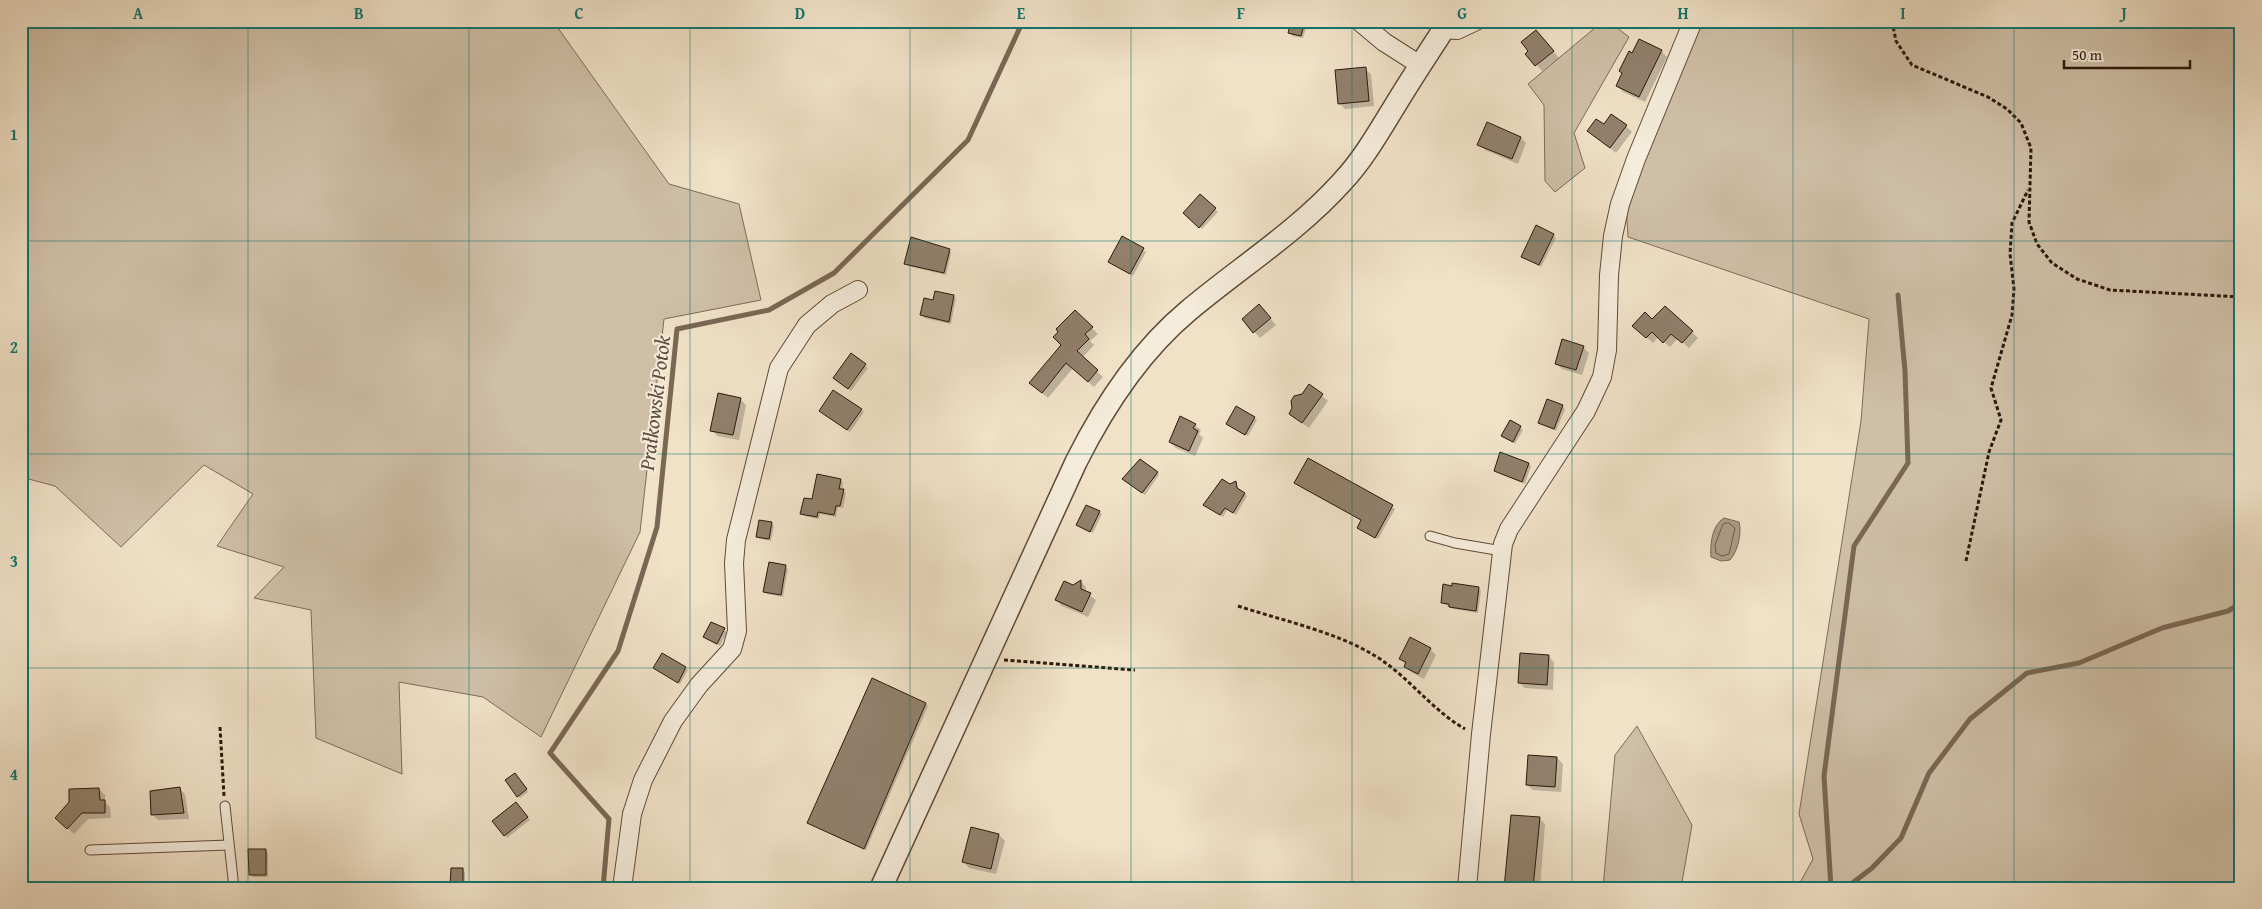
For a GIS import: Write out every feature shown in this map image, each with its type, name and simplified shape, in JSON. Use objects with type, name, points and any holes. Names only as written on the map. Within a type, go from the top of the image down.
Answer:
[{"type":"street","points":[[1360,21],[1384,42],[1420,66]]},
{"type":"street","points":[[881,888],[1076,462],[1104,410],[1121,385],[1152,347],[1187,312],[1283,237],[1320,206],[1344,181],[1447,25],[1457,30],[1476,21]]},
{"type":"street","points":[[1467,888],[1481,734],[1502,551],[1509,529],[1586,411],[1602,377],[1607,350],[1609,275],[1613,236],[1620,204],[1636,159],[1693,21]]},
{"type":"street","points":[[622,888],[632,814],[643,780],[673,721],[686,701],[726,657],[736,642],[737,622],[734,563],[736,540],[779,368],[807,324],[832,304],[858,290]]},
{"type":"lane","points":[[1430,536],[1455,543],[1502,551]]},
{"type":"lane","points":[[225,806],[234,888]]},
{"type":"lane","points":[[90,850],[229,845]]},
{"type":"path","points":[[1892,21],[1896,41],[1912,65],[1988,97],[2007,109],[2021,123],[2031,148],[2030,222],[2037,244],[2052,263],[2077,279],[2110,290],[2241,297]]},
{"type":"path","points":[[1966,561],[1989,452],[2001,420],[1991,388],[2012,315],[2014,289],[2010,254],[2012,223],[2029,187]]},
{"type":"path","points":[[1238,606],[1348,642],[1374,655],[1411,684],[1449,720],[1469,731],[1481,734]]},
{"type":"path","points":[[986,658],[1135,670]]},
{"type":"path","points":[[220,727],[225,806]]},
{"type":"shaded area","points":[[21,21],[553,21],[669,184],[739,204],[761,300],[664,319],[640,532],[541,737],[483,697],[399,682],[402,774],[316,738],[311,610],[254,598],[284,567],[217,546],[253,494],[204,465],[121,547],[55,486],[21,477]]},
{"type":"shaded area","points":[[1603,21],[1608,21],[1629,37],[1574,133],[1585,168],[1555,192],[1545,181],[1544,105],[1528,84]]},
{"type":"shaded area","points":[[1701,21],[2241,21],[2241,888],[1797,888],[1813,859],[1799,814],[1861,421],[1869,319],[1628,237],[1626,204]]},
{"type":"shaded area","points":[[1637,726],[1692,825],[1681,888],[1603,888],[1615,755]]},
{"type":"water","points":[[1724,518],[1739,522],[1740,536],[1730,560],[1721,561],[1711,557],[1711,546],[1714,530]]},
{"type":"building","points":[[1291,21],[1305,21],[1301,36],[1288,33]]},
{"type":"building","points":[[1536,30],[1554,51],[1535,66],[1525,54],[1528,51],[1521,42]]},
{"type":"building","points":[[1639,39],[1662,50],[1639,97],[1616,86],[1622,73],[1619,71],[1629,51],[1632,53]]},
{"type":"building","points":[[1366,67],[1369,101],[1338,104],[1335,70]]},
{"type":"building","points":[[1611,114],[1627,125],[1610,148],[1587,131],[1596,119],[1604,124]]},
{"type":"building","points":[[1487,122],[1521,137],[1512,159],[1477,145]]},
{"type":"building","points":[[1200,194],[1216,208],[1199,228],[1183,213]]},
{"type":"building","points":[[1536,225],[1554,234],[1539,265],[1521,257]]},
{"type":"building","points":[[1122,236],[1144,248],[1130,274],[1108,262]]},
{"type":"building","points":[[911,237],[950,249],[944,273],[904,264]]},
{"type":"building","points":[[935,291],[954,295],[949,322],[920,315],[924,298],[933,300]]},
{"type":"building","points":[[1259,304],[1271,318],[1253,333],[1242,319]]},
{"type":"building","points":[[1665,306],[1693,331],[1682,343],[1671,334],[1663,343],[1652,332],[1646,338],[1632,326],[1645,312],[1652,319]]},
{"type":"building","points":[[1075,310],[1093,327],[1085,334],[1089,339],[1077,351],[1098,370],[1088,382],[1066,363],[1042,393],[1029,383],[1061,345],[1053,337],[1058,332],[1056,329]]},
{"type":"building","points":[[1562,339],[1584,346],[1576,370],[1555,364]]},
{"type":"building","points":[[851,353],[866,364],[848,389],[833,378]]},
{"type":"building","points":[[1309,384],[1323,394],[1302,423],[1289,414],[1292,408],[1291,401],[1294,396],[1302,394]]},
{"type":"building","points":[[833,390],[862,409],[847,430],[819,411]]},
{"type":"building","points":[[718,393],[741,398],[733,435],[710,431]]},
{"type":"building","points":[[1547,399],[1563,405],[1554,429],[1538,423]]},
{"type":"building","points":[[1236,406],[1255,417],[1245,435],[1226,424]]},
{"type":"building","points":[[1180,416],[1196,424],[1193,428],[1198,431],[1189,451],[1169,442]]},
{"type":"building","points":[[1510,420],[1521,426],[1513,442],[1501,436]]},
{"type":"building","points":[[1500,452],[1529,463],[1522,482],[1494,471]]},
{"type":"building","points":[[1308,458],[1393,505],[1375,538],[1357,528],[1361,520],[1294,483]]},
{"type":"building","points":[[1140,459],[1158,472],[1142,493],[1122,479]]},
{"type":"building","points":[[817,474],[841,479],[839,489],[844,489],[840,506],[836,506],[834,515],[818,512],[817,517],[800,514],[804,498],[812,499]]},
{"type":"building","points":[[1222,479],[1230,484],[1236,481],[1237,488],[1245,493],[1233,513],[1225,508],[1220,515],[1203,505]]},
{"type":"building","points":[[1086,505],[1100,511],[1090,532],[1076,525]]},
{"type":"building","points":[[759,520],[772,522],[769,539],[756,537]]},
{"type":"building","points":[[769,562],[786,565],[781,595],[763,592]]},
{"type":"building","points":[[1081,580],[1081,589],[1091,593],[1082,612],[1055,600],[1064,581],[1073,585]]},
{"type":"building","points":[[1452,583],[1479,587],[1476,611],[1449,607],[1449,604],[1441,603],[1443,584],[1452,586]]},
{"type":"building","points":[[711,622],[725,628],[717,644],[703,637]]},
{"type":"building","points":[[1410,637],[1431,648],[1418,674],[1404,667],[1406,662],[1399,659]]},
{"type":"building","points":[[662,653],[686,667],[678,683],[653,668]]},
{"type":"building","points":[[1520,653],[1549,655],[1547,685],[1518,683]]},
{"type":"building","points":[[872,678],[926,703],[864,849],[807,823]]},
{"type":"building","points":[[1528,755],[1557,757],[1555,787],[1526,785]]},
{"type":"building","points":[[515,773],[527,789],[517,797],[505,780]]},
{"type":"building","points":[[180,787],[184,813],[151,815],[150,791]]},
{"type":"building","points":[[99,788],[100,800],[105,800],[105,813],[82,813],[67,829],[55,818],[69,802],[69,789]]},
{"type":"building","points":[[516,802],[528,817],[504,836],[492,821]]},
{"type":"building","points":[[1511,815],[1540,817],[1533,888],[1504,888]]},
{"type":"building","points":[[971,827],[999,834],[991,869],[962,862]]},
{"type":"building","points":[[248,849],[266,849],[266,875],[249,875]]},
{"type":"building","points":[[451,868],[463,868],[463,886],[450,885]]},
{"type":"waterway","name":"Prałkowski Potok","points":[[603,888],[609,819],[550,753],[618,651],[657,527],[677,329],[769,310],[834,273],[968,140],[1023,21]]},
{"type":"waterway","points":[[1831,888],[1824,776],[1854,546],[1908,463],[1905,371],[1898,295]]},
{"type":"waterway","points":[[1846,888],[1872,868],[1901,838],[1929,773],[1970,719],[2027,673],[2079,663],[2162,628],[2228,611],[2241,603]]}]
